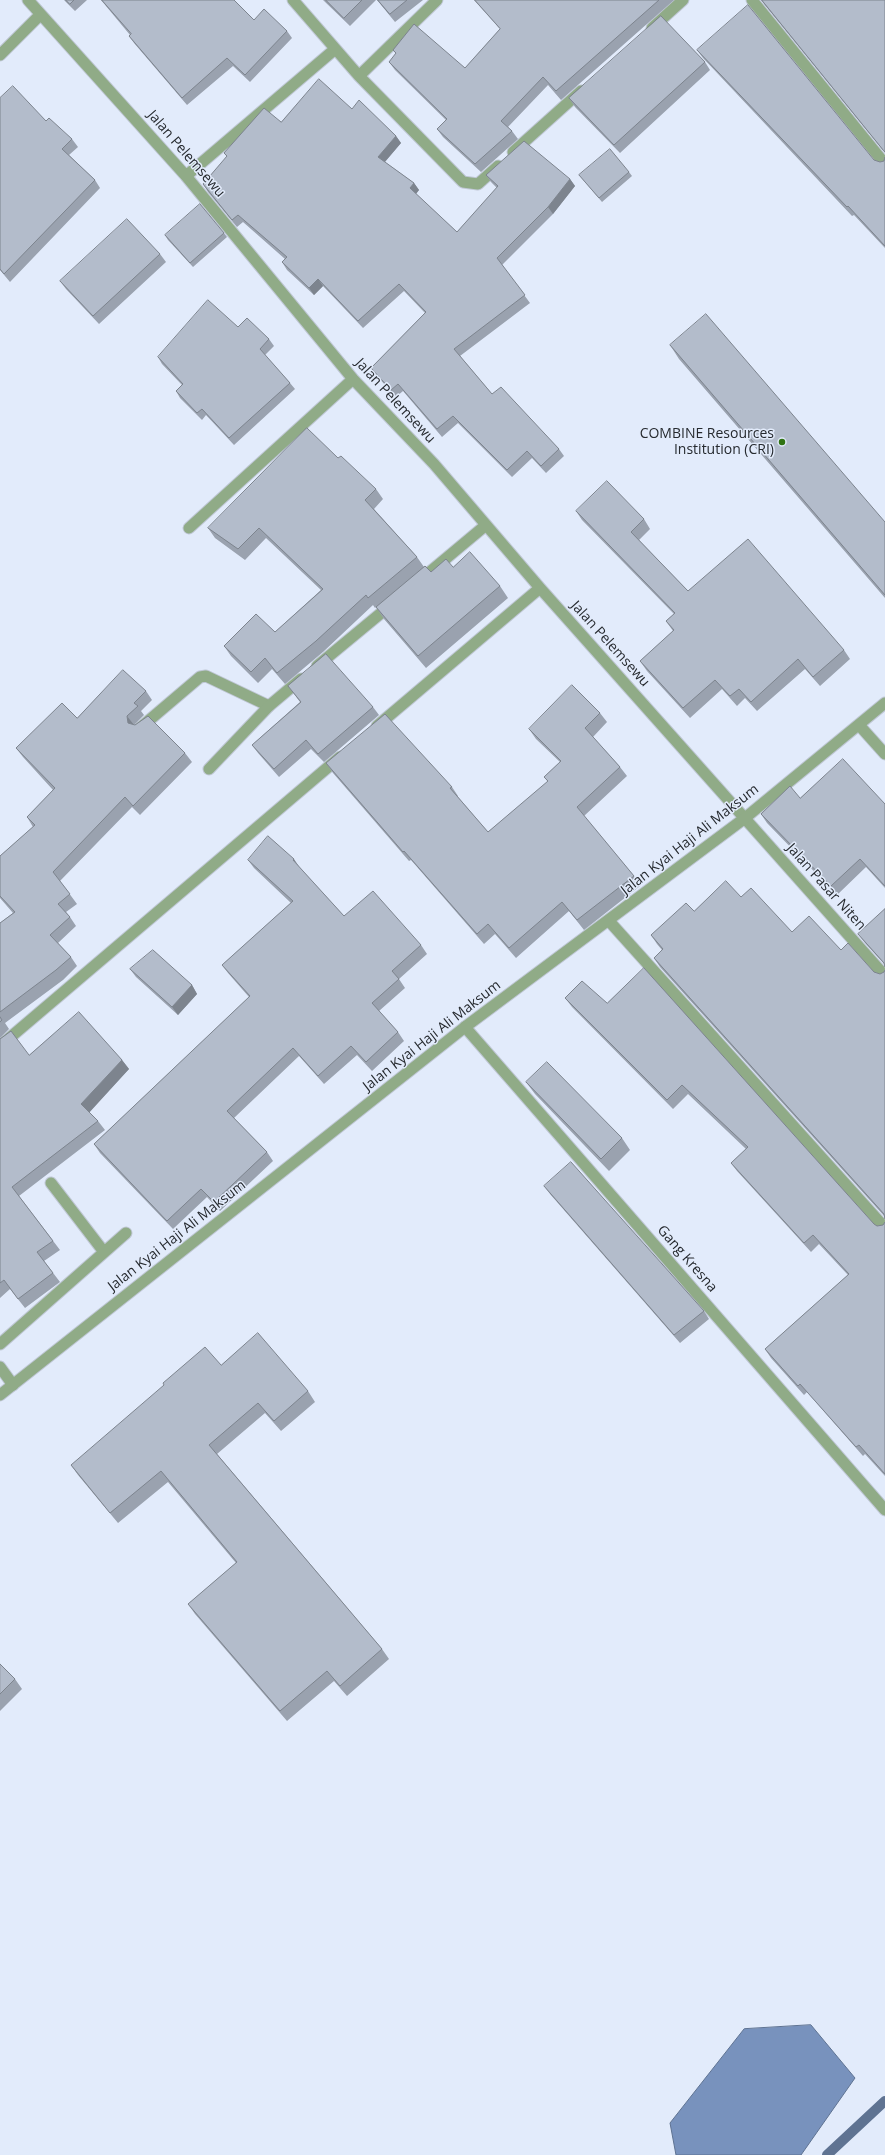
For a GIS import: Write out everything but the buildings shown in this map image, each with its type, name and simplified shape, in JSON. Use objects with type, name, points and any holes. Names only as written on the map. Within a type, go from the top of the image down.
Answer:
[{"type":"street","name":"Jalan Pelemsewu","points":[[28,0],[186,176],[353,379],[434,464],[540,588],[744,818]]},
{"type":"street","points":[[293,0],[334,50],[359,76],[464,182],[470,184],[478,184],[589,84]]},
{"type":"street","points":[[359,76],[437,0]]},
{"type":"street","points":[[642,37],[683,0]]},
{"type":"street","points":[[752,0],[885,164]]},
{"type":"street","points":[[0,55],[40,15]]},
{"type":"street","points":[[186,176],[334,50]]},
{"type":"street","points":[[189,528],[353,379]]},
{"type":"street","points":[[209,769],[269,706],[486,525]]},
{"type":"street","points":[[370,732],[540,588]]},
{"type":"street","points":[[140,728],[200,677],[206,676],[269,706]]},
{"type":"street","name":"Jalan Kyai Haji Ali Maksum","points":[[0,1395],[465,1027],[609,921],[744,818],[885,703]]},
{"type":"street","points":[[859,725],[885,754]]},
{"type":"street","points":[[0,1046],[346,752]]},
{"type":"street","name":"Jalan Pasar Niten","points":[[744,818],[885,976]]},
{"type":"street","points":[[609,921],[885,1228]]},
{"type":"street","name":"Gang Kresna","points":[[465,1027],[885,1510]]},
{"type":"street","points":[[51,1183],[104,1252]]},
{"type":"street","points":[[0,1344],[126,1233]]},
{"type":"street","points":[[0,1367],[13,1385]]},
{"type":"water","points":[[811,2025],[855,2078],[801,2155],[676,2155],[670,2123],[744,2029]]},
{"type":"waterway","points":[[827,2155],[885,2101]]},
{"type":"place","name":"COMBINE Resources Institution (CRI)","points":[[782,442]]}]
